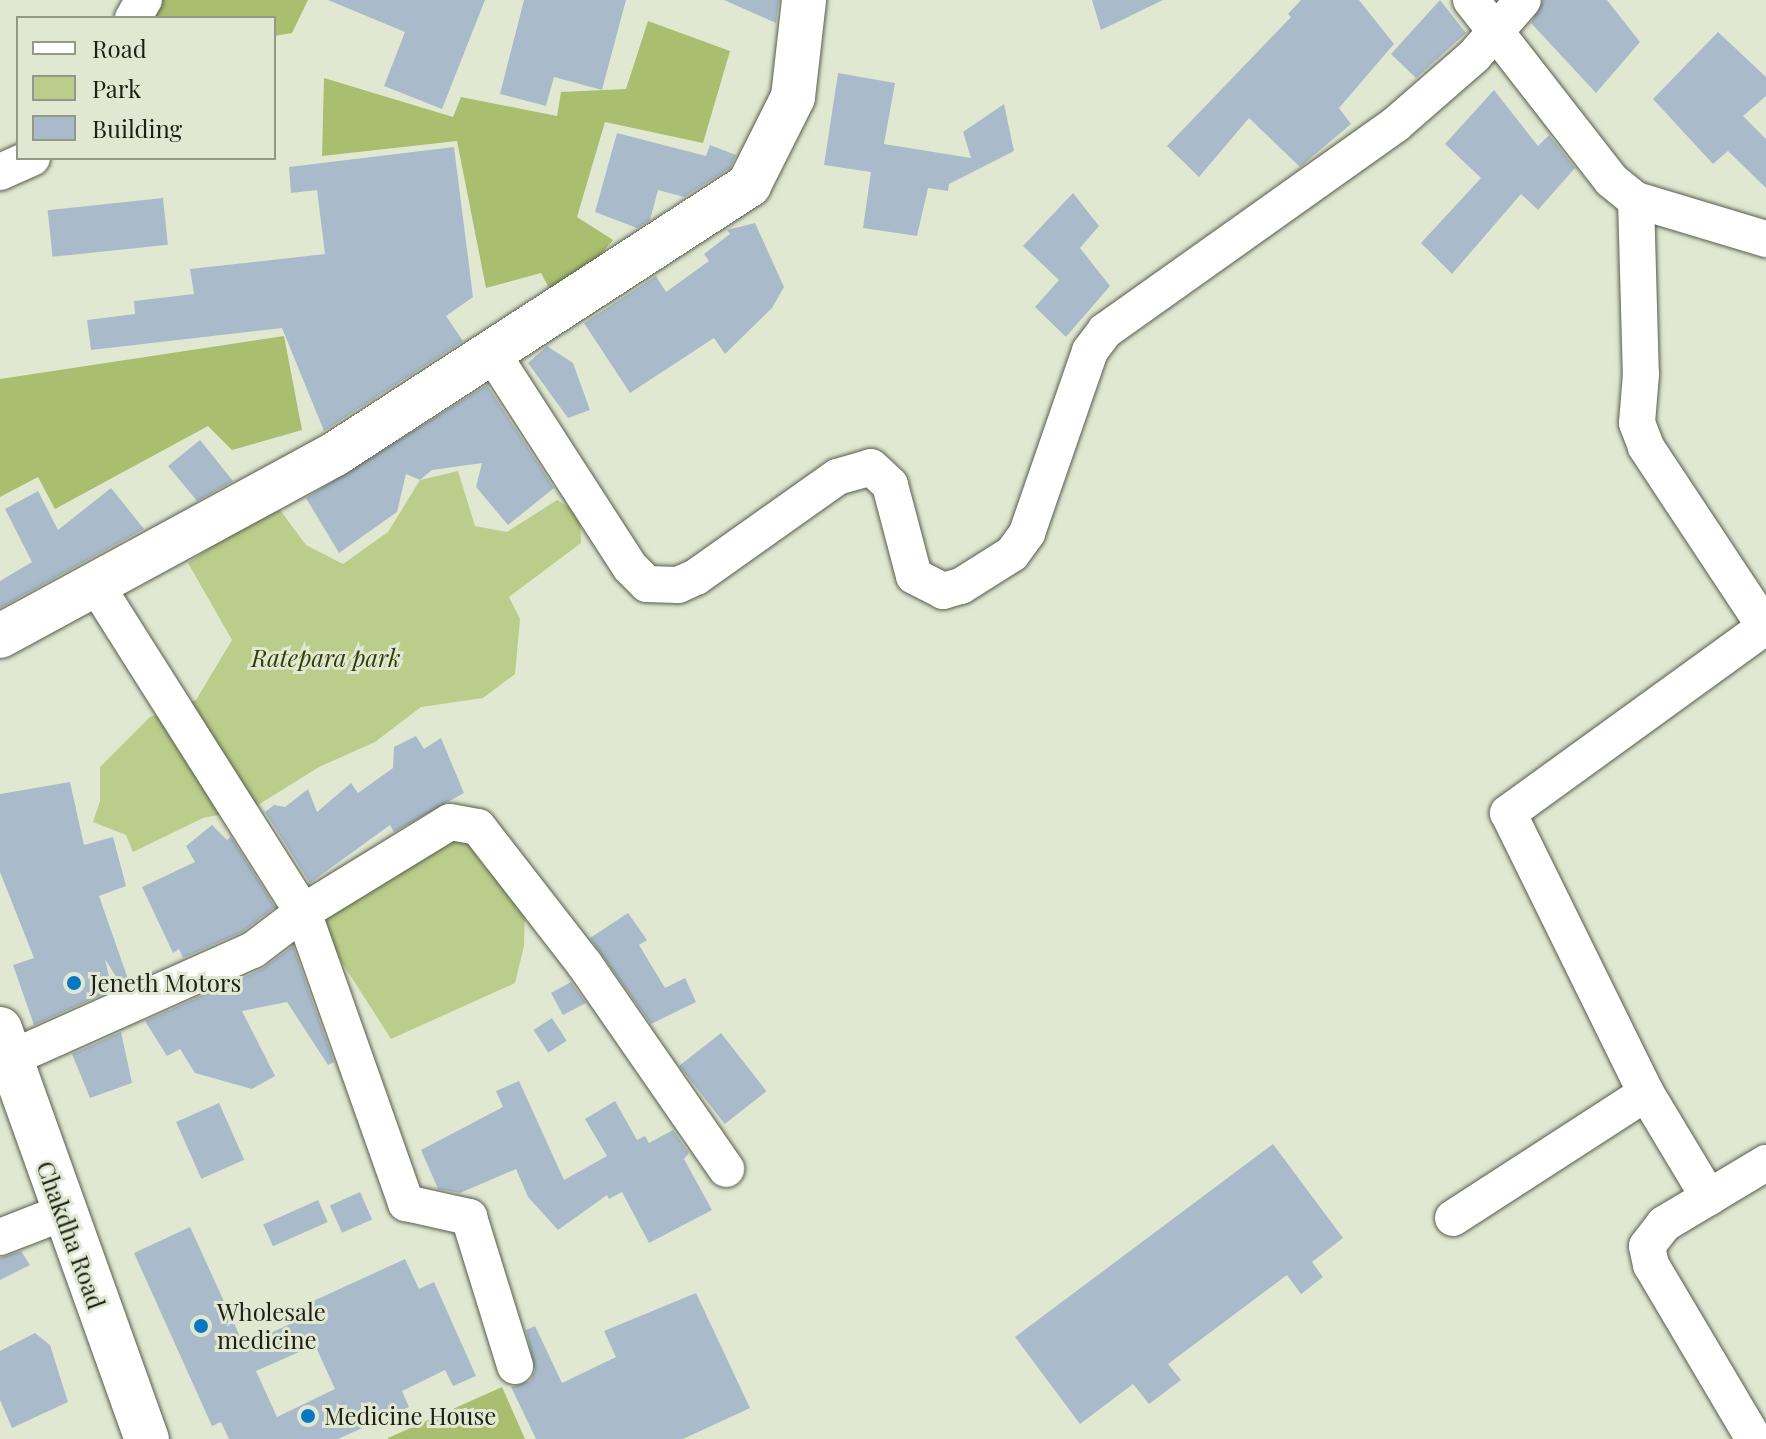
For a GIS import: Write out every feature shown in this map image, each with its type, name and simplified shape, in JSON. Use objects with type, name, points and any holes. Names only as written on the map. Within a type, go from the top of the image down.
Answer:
[{"type":"main road","points":[[0,636],[335,454],[749,185],[793,97],[804,0]]},
{"type":"main road","name":"Chakdha Road","points":[[4,1044],[62,1213],[147,1439]]},
{"type":"street","points":[[1471,0],[1593,158],[1636,200],[1766,239]]},
{"type":"street","points":[[492,353],[630,567],[647,584],[678,585],[696,577],[837,477],[871,467],[890,485],[914,576],[943,591],[961,586],[1012,554],[1027,533],[1090,351],[1105,331],[1395,125],[1498,32],[1523,0]]},
{"type":"street","points":[[0,172],[27,160]]},
{"type":"street","points":[[1636,200],[1641,374],[1637,423],[1646,447],[1766,628],[1508,813],[1646,1093],[1709,1198]]},
{"type":"street","points":[[96,585],[303,912],[406,1203],[469,1217],[515,1366]]},
{"type":"street","points":[[4,1044],[231,962],[303,912],[450,822],[478,827],[585,965],[726,1169]]},
{"type":"street","points":[[1453,1218],[1646,1093]]},
{"type":"street","points":[[1754,1439],[1651,1265],[1647,1246],[1664,1224],[1766,1163]]},
{"type":"street","points":[[0,1237],[62,1213]]},
{"type":"green space","points":[[154,0],[308,0],[292,33],[276,36],[276,16],[150,16]]},
{"type":"green space","points":[[648,21],[730,51],[703,143],[605,122],[577,217],[613,240],[558,305],[541,273],[486,288],[457,141],[322,156],[324,78],[453,117],[461,97],[557,116],[561,92],[626,89]]},
{"type":"green space","points":[[284,336],[302,430],[232,450],[208,426],[55,509],[38,477],[0,497],[0,379]]},
{"type":"green space","name":"Ratepara park","points":[[458,471],[475,526],[507,532],[557,500],[580,514],[581,543],[509,597],[520,619],[515,674],[483,698],[421,707],[375,742],[319,767],[253,808],[203,818],[133,852],[126,835],[93,822],[100,801],[100,767],[150,717],[196,700],[232,640],[188,563],[251,520],[280,510],[306,545],[343,564],[388,532],[420,480]]},
{"type":"green space","points":[[454,821],[482,864],[525,907],[524,946],[515,983],[391,1039],[318,925]]},
{"type":"green space","points":[[502,1387],[525,1439],[388,1439],[388,1438]]},
{"type":"building","points":[[328,0],[485,0],[442,109],[384,86],[405,32]]},
{"type":"building","points":[[524,0],[626,0],[602,90],[554,77],[546,106],[500,94]]},
{"type":"building","points":[[724,0],[779,0],[776,23]]},
{"type":"building","points":[[1092,0],[1163,0],[1101,30]]},
{"type":"building","points":[[1301,0],[1359,0],[1394,44],[1339,108],[1351,124],[1300,167],[1249,118],[1199,177],[1167,146],[1291,17],[1288,14]]},
{"type":"building","points":[[1440,0],[1466,33],[1416,78],[1391,54]]},
{"type":"building","points":[[1543,0],[1607,0],[1640,42],[1596,93],[1531,23]]},
{"type":"building","points":[[1718,32],[1766,77],[1766,96],[1743,116],[1766,139],[1766,188],[1728,151],[1713,164],[1653,99]]},
{"type":"building","points":[[838,73],[895,83],[884,144],[971,158],[963,132],[1004,104],[1014,151],[949,184],[948,191],[928,188],[917,236],[863,228],[871,172],[824,165]]},
{"type":"building","points":[[1494,90],[1538,146],[1549,135],[1575,168],[1538,210],[1521,194],[1452,274],[1421,243],[1481,178],[1445,144]]},
{"type":"building","points":[[617,133],[706,156],[710,145],[736,155],[730,168],[684,197],[658,190],[650,220],[637,228],[595,212]]},
{"type":"building","points":[[454,147],[473,297],[446,316],[463,341],[324,431],[282,328],[91,350],[87,320],[135,314],[134,301],[194,294],[190,269],[325,254],[317,190],[291,193],[289,167]]},
{"type":"building","points":[[1073,193],[1099,226],[1080,248],[1110,286],[1066,337],[1035,307],[1059,280],[1023,246]]},
{"type":"building","points":[[163,198],[168,245],[53,257],[48,210]]},
{"type":"building","points":[[755,223],[784,287],[772,308],[725,354],[714,338],[630,393],[584,323],[656,276],[666,292],[709,261],[704,254],[730,234],[727,230]]},
{"type":"building","points":[[547,346],[573,363],[590,410],[568,418],[528,363]]},
{"type":"building","points":[[487,385],[554,488],[508,525],[476,487],[482,463],[432,470],[420,480],[406,474],[397,512],[339,553],[306,498]]},
{"type":"building","points":[[200,440],[233,481],[197,501],[168,466]]},
{"type":"building","points":[[111,488],[144,529],[0,608],[0,581],[32,562],[5,509],[38,491],[58,530]]},
{"type":"building","points":[[416,736],[424,749],[441,738],[464,793],[394,832],[390,825],[310,883],[265,812],[274,805],[285,807],[308,789],[317,812],[351,783],[358,793],[393,768],[394,747]]},
{"type":"building","points":[[70,782],[84,845],[113,837],[126,886],[99,896],[128,979],[120,983],[105,959],[112,990],[34,1025],[13,965],[34,958],[0,872],[0,794]]},
{"type":"building","points":[[212,825],[227,840],[231,837],[275,907],[242,932],[183,958],[179,949],[173,953],[142,887],[195,862],[186,846]]},
{"type":"building","points":[[628,913],[647,940],[639,945],[665,988],[685,978],[696,1002],[651,1024],[590,938]]},
{"type":"building","points":[[293,946],[334,1062],[328,1065],[287,1002],[242,1011],[275,1076],[252,1089],[195,1073],[180,1049],[167,1056],[145,1021],[262,969]]},
{"type":"building","points":[[571,982],[586,1003],[563,1015],[551,993]]},
{"type":"building","points":[[552,1018],[567,1041],[548,1053],[534,1030]]},
{"type":"building","points":[[121,1032],[132,1083],[90,1098],[72,1054]]},
{"type":"building","points":[[721,1033],[767,1091],[725,1124],[679,1066]]},
{"type":"building","points":[[519,1081],[564,1180],[607,1156],[585,1119],[615,1101],[637,1140],[645,1136],[649,1143],[673,1130],[689,1153],[684,1159],[712,1210],[649,1243],[622,1192],[609,1199],[607,1195],[558,1230],[528,1197],[516,1169],[460,1193],[438,1189],[421,1150],[503,1107],[496,1091]]},
{"type":"building","points":[[219,1103],[244,1160],[201,1179],[176,1122]]},
{"type":"building","points":[[1273,1144],[1343,1238],[1312,1262],[1323,1277],[1301,1294],[1287,1275],[1168,1364],[1181,1380],[1149,1404],[1133,1384],[1080,1424],[1015,1337]]},
{"type":"building","points":[[360,1192],[372,1219],[342,1233],[330,1205]]},
{"type":"building","points":[[318,1200],[328,1222],[273,1246],[263,1224]]},
{"type":"building","points":[[190,1227],[244,1345],[303,1318],[298,1308],[405,1259],[419,1289],[434,1282],[476,1376],[453,1386],[445,1370],[402,1391],[409,1407],[338,1439],[229,1439],[221,1422],[212,1426],[134,1253]],"holes":[[[315,1345],[335,1389],[277,1417],[256,1371]]]},
{"type":"building","points":[[21,1251],[30,1265],[0,1280],[0,1258]]},
{"type":"building","points":[[696,1293],[750,1408],[683,1439],[536,1439],[511,1387],[530,1381],[535,1371],[526,1330],[535,1326],[562,1383],[616,1357],[604,1331]]},
{"type":"building","points":[[35,1333],[50,1345],[68,1402],[12,1428],[0,1400],[0,1351]]},
{"type":"place","name":"Jeneth Motors","points":[[74,983]]},
{"type":"place","name":"Wholesale medicine","points":[[201,1326]]},
{"type":"place","name":"Medicine House","points":[[308,1416]]}]
